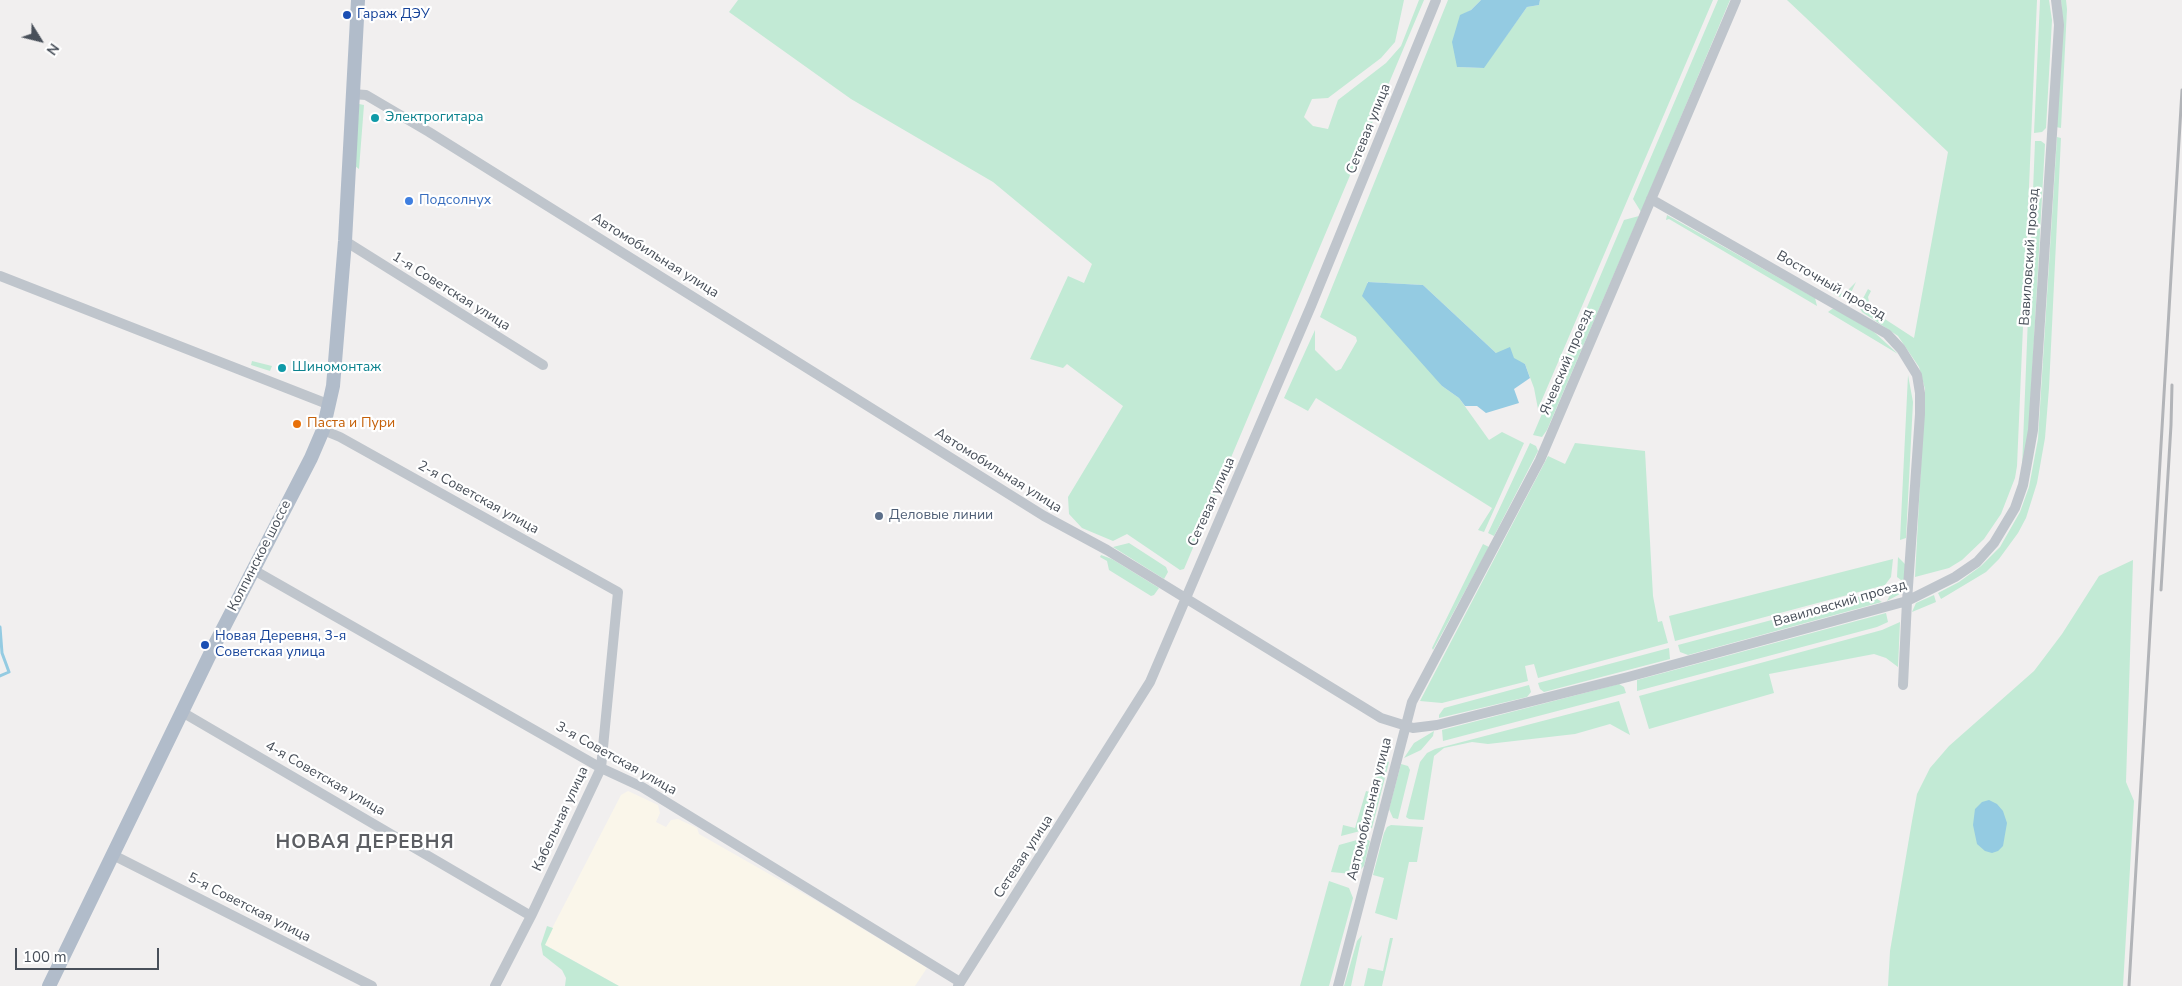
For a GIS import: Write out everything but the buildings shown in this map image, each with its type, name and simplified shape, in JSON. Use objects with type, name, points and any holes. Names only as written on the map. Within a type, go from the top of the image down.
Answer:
[{"type":"main road","name":"Колпинское шоссе","points":[[50,986],[252,569],[308,465],[323,430],[333,386],[346,241],[358,0]]},
{"type":"street","name":"Сетевая улица","points":[[959,984],[1143,696],[1302,328],[1436,0]]},
{"type":"street","name":"Ячевский проезд","points":[[1405,726],[1412,702],[1540,460],[1736,0]]},
{"type":"street","name":"Вавиловский проезд","points":[[1405,726],[1413,728],[1446,723],[1628,677],[1907,601],[1955,577],[1977,562],[2006,526],[2015,508],[2023,485],[2033,430],[2059,25],[2056,0]]},
{"type":"street","name":"Автомобильная улица","points":[[352,94],[366,95],[429,132],[1044,516],[1108,550],[1381,718],[1405,726],[1338,986]]},
{"type":"street","name":"Восточный проезд","points":[[1651,200],[1871,324],[1886,334],[1910,363],[1917,375],[1920,400],[1903,685]]},
{"type":"street","name":"1-я Советская улица","points":[[346,241],[543,365]]},
{"type":"street","points":[[0,276],[330,405]]},
{"type":"street","name":"2-я Советская улица","points":[[323,430],[340,437],[618,592]]},
{"type":"street","name":"3-я Советская улица","points":[[252,569],[600,768],[642,787],[959,984]]},
{"type":"street","name":"Кабельная улица","points":[[495,986],[531,916],[600,768],[618,592]]},
{"type":"street","name":"4-я Советская улица","points":[[182,712],[531,916]]},
{"type":"street","name":"5-я Советская улица","points":[[113,856],[372,986]]},
{"type":"shaded area","points":[[628,791],[658,805],[660,813],[656,822],[666,827],[671,820],[678,819],[697,828],[699,834],[820,903],[927,968],[915,986],[619,986],[544,944],[621,795]]},
{"type":"green space","points":[[738,0],[1404,0],[1395,42],[1381,58],[1328,98],[1312,99],[1304,117],[1313,126],[1328,129],[1338,100],[1386,63],[1401,46],[1419,0],[1424,0],[1184,569],[1180,570],[1127,534],[1113,541],[1082,528],[1069,514],[1068,497],[1123,406],[1067,364],[1063,368],[1030,359],[1068,276],[1084,283],[1092,264],[993,182],[851,99],[729,12]]},
{"type":"green space","points":[[1448,0],[1481,0],[1471,10],[1460,16],[1457,67],[1483,68],[1527,7],[1539,5],[1540,0],[1713,0],[1538,409],[1534,388],[1525,364],[1496,353],[1423,285],[1367,282],[1442,386],[1459,398],[1489,440],[1502,432],[1524,443],[1484,532],[1478,530],[1492,508],[1316,398],[1308,411],[1284,398],[1315,330],[1315,350],[1336,371],[1341,369],[1357,341],[1356,337],[1320,317]]},
{"type":"green space","points":[[1718,0],[1730,0],[1641,212],[1633,199]]},
{"type":"green space","points":[[1787,0],[2037,0],[2015,478],[2001,514],[1984,539],[1962,560],[1949,568],[1915,577],[1925,389],[1919,367],[1898,336],[1862,312],[1859,306],[1868,289],[1871,291],[1868,297],[1871,310],[1914,338],[1948,152]]},
{"type":"green space","points":[[2040,0],[2049,0],[2052,20],[2046,128],[2042,132],[2034,133]]},
{"type":"green space","points":[[2061,0],[2066,0],[2067,9],[2061,128],[2056,127],[2063,25]]},
{"type":"green space","points":[[359,104],[364,105],[359,169],[355,166]]},
{"type":"green space","points":[[2057,137],[2061,138],[2049,388],[2045,438],[2037,483],[2026,518],[2018,533],[1999,559],[1986,572],[1941,599],[1938,593],[1959,582],[1981,566],[2000,547],[2020,512],[2029,487],[2038,439]]},
{"type":"green space","points":[[2035,141],[2041,141],[2045,144],[2029,429],[2022,468]]},
{"type":"green space","points":[[1667,215],[1815,298],[1817,306],[1669,219],[1666,220]]},
{"type":"green space","points":[[1639,216],[1547,430],[1542,437],[1533,435],[1624,220]]},
{"type":"green space","points":[[1856,282],[1848,299],[1832,293],[1840,294],[1847,291]]},
{"type":"green space","points":[[1832,309],[1874,332],[1898,354],[1828,312]]},
{"type":"green space","points":[[252,361],[272,366],[270,371],[251,365]]},
{"type":"green space","points":[[1908,375],[1913,402],[1906,538],[1900,540]]},
{"type":"green space","points":[[1530,443],[1536,446],[1538,451],[1494,536],[1488,533]]},
{"type":"green space","points":[[1575,443],[1645,451],[1653,596],[1658,622],[1662,621],[1668,643],[1538,678],[1534,664],[1525,666],[1528,681],[1442,703],[1420,701],[1548,456],[1565,464]]},
{"type":"green space","points":[[1129,543],[1166,567],[1168,572],[1164,579],[1113,547]]},
{"type":"green space","points":[[1483,544],[1489,547],[1433,650],[1432,648]]},
{"type":"green space","points":[[1101,555],[1112,559],[1159,588],[1151,596],[1109,570],[1107,561],[1100,557]]},
{"type":"green space","points":[[1898,557],[1905,564],[1905,579],[1901,580],[1897,577]]},
{"type":"green space","points":[[1893,559],[1891,577],[1885,585],[1675,641],[1669,616]]},
{"type":"green space","points":[[2133,560],[2126,782],[2134,801],[2123,986],[1888,986],[1890,951],[1917,794],[1930,768],[1949,746],[2034,671],[2062,634],[2099,576]]},
{"type":"green space","points":[[1903,585],[1900,594],[1887,601],[1894,587]]},
{"type":"green space","points":[[1869,594],[1882,602],[1688,655],[1680,652],[1678,645]]},
{"type":"green space","points":[[1934,595],[1936,602],[1912,612],[1916,603]]},
{"type":"green space","points":[[1886,613],[1888,622],[1877,627],[1637,691],[1637,680]]},
{"type":"green space","points":[[1900,622],[1898,667],[1886,658],[1874,654],[1769,674],[1774,693],[1649,729],[1639,696],[1882,630]]},
{"type":"green space","points":[[1669,648],[1670,659],[1544,692],[1540,689],[1538,683]]},
{"type":"green space","points":[[1619,684],[1624,687],[1626,693],[1443,741],[1442,730]]},
{"type":"green space","points":[[1529,685],[1531,692],[1527,697],[1439,718],[1444,708]]},
{"type":"green space","points":[[1619,701],[1630,735],[1610,724],[1575,734],[1488,744],[1472,742],[1444,748],[1434,756],[1424,820],[1406,817],[1420,762],[1427,753],[1435,749]]},
{"type":"green space","points":[[1434,731],[1433,736],[1421,750],[1404,758],[1414,743]]},
{"type":"green space","points":[[1381,759],[1389,762],[1372,828],[1341,836],[1343,825],[1355,828],[1366,791],[1370,792]]},
{"type":"green space","points":[[1401,764],[1408,766],[1410,770],[1398,819],[1393,818],[1389,809]]},
{"type":"green space","points":[[1391,825],[1423,827],[1417,862],[1409,862],[1397,920],[1375,913],[1384,878],[1373,875],[1384,833],[1387,827]]},
{"type":"green space","points":[[1364,838],[1370,841],[1364,866],[1352,874],[1331,872],[1339,845]]},
{"type":"green space","points":[[1329,881],[1349,888],[1353,898],[1329,986],[1300,986]]},
{"type":"green space","points":[[547,926],[553,928],[545,945],[619,986],[565,986],[566,978],[562,970],[543,955],[541,944]]},
{"type":"green space","points":[[1362,935],[1351,986],[1344,986],[1357,941]]},
{"type":"green space","points":[[1390,938],[1393,938],[1382,986],[1364,986],[1368,968],[1383,971]]},
{"type":"water","points":[[1481,0],[1540,0],[1539,5],[1527,7],[1484,68],[1457,67],[1452,42],[1460,15],[1471,10]]},
{"type":"water","points":[[1368,282],[1423,285],[1496,353],[1510,347],[1514,358],[1525,364],[1530,378],[1514,389],[1519,403],[1486,413],[1477,406],[1465,406],[1459,398],[1442,386],[1362,296]]},
{"type":"water","points":[[1989,800],[1997,804],[2003,811],[2007,823],[2003,846],[1998,851],[1992,853],[1985,851],[1977,844],[1973,825],[1975,809],[1982,802]]},
{"type":"waterway","points":[[0,627],[2,653],[9,672],[0,676]]},
{"type":"railway","points":[[2129,986],[2182,90]]},
{"type":"railway","points":[[2161,590],[2172,385]]},
{"type":"place","name":"Гараж ДЭУ","points":[[347,15]]},
{"type":"place","name":"Электрогитара","points":[[375,118]]},
{"type":"place","name":"Подсолнух","points":[[409,201]]},
{"type":"place","name":"Шиномонтаж","points":[[282,368]]},
{"type":"place","name":"Паста и Пури","points":[[297,424]]},
{"type":"place","name":"Деловые линии","points":[[879,516]]},
{"type":"place","name":"Новая Деревня, 3-я Советская улица","points":[[205,645]]},
{"type":"district","name":"НОВАЯ ДЕРЕВНЯ","points":[[365,843]]}]
